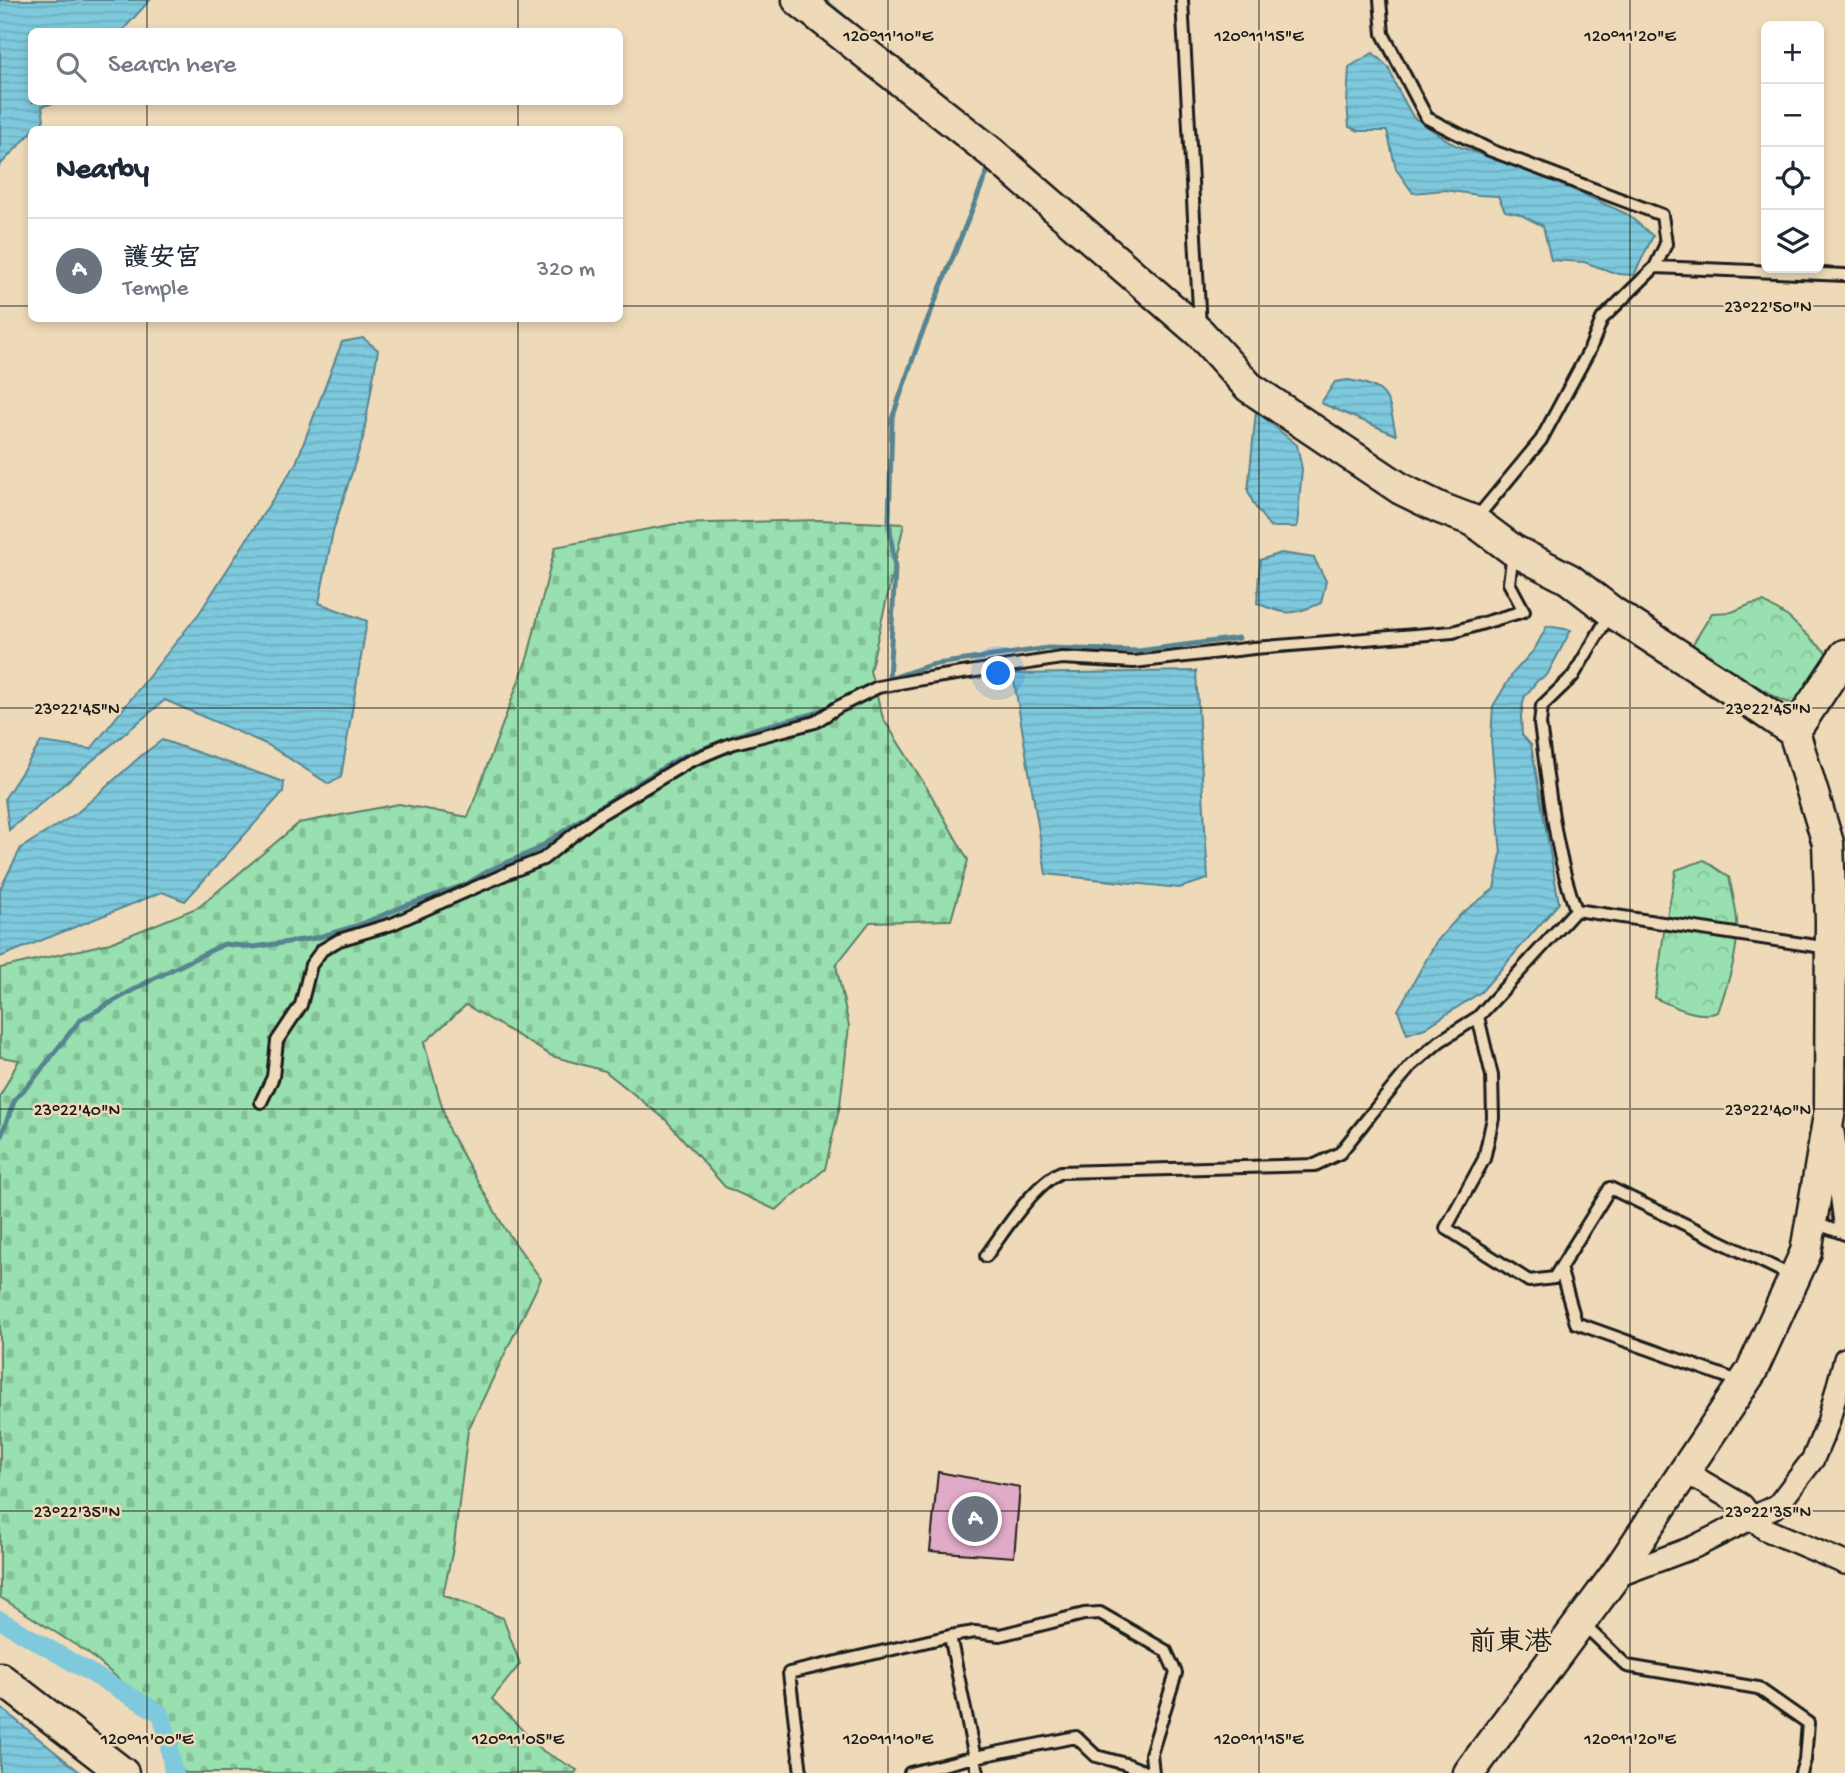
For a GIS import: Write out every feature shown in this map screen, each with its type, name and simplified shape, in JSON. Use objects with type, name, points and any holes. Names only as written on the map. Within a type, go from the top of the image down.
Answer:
[{"type":"street","points":[[798,0],[991,152],[1200,333],[1249,387],[1401,489],[1474,521],[1513,550],[1569,579],[1612,612],[1794,732],[1833,858],[1838,942],[1830,1109],[1806,1252],[1744,1383],[1614,1577],[1469,1773]]},
{"type":"street","points":[[1794,732],[1845,655]]},
{"type":"street","points":[[1830,1109],[1845,1223]]},
{"type":"street","points":[[1614,1577],[1693,1547],[1778,1505],[1813,1459],[1828,1423],[1845,1359]]},
{"type":"street","points":[[1685,1471],[1742,1505],[1765,1529],[1845,1563]]},
{"type":"street","points":[[0,1678],[123,1773]]},
{"type":"lane","points":[[1182,0],[1200,333]]},
{"type":"lane","points":[[1380,0],[1382,34],[1427,118],[1490,150],[1661,215],[1666,244],[1655,267],[1602,319],[1590,349],[1541,440],[1474,521]]},
{"type":"lane","points":[[1655,267],[1845,275]]},
{"type":"lane","points":[[261,1102],[273,1077],[277,1041],[302,1005],[310,965],[322,950],[339,940],[392,924],[543,859],[597,816],[688,762],[731,744],[815,722],[878,687],[916,680],[1062,658],[1134,662],[1254,648],[1453,632],[1524,611],[1508,583],[1513,550]]},
{"type":"lane","points":[[1576,910],[1567,885],[1557,837],[1539,724],[1542,706],[1573,676],[1612,612]]},
{"type":"lane","points":[[1576,910],[1838,942]]},
{"type":"lane","points":[[986,1256],[1038,1188],[1050,1177],[1061,1172],[1315,1165],[1340,1153],[1411,1066],[1440,1041],[1478,1017],[1576,910]]},
{"type":"lane","points":[[1478,1017],[1492,1076],[1493,1118],[1484,1159],[1446,1228],[1529,1281],[1554,1278],[1610,1188],[1794,1278]]},
{"type":"lane","points":[[1811,1222],[1845,1234]]},
{"type":"lane","points":[[1560,1268],[1576,1323],[1744,1383]]},
{"type":"lane","points":[[801,1773],[789,1672],[950,1636],[975,1632],[1000,1635],[1084,1614],[1100,1613],[1166,1651],[1176,1672],[1151,1754],[1151,1773],[1096,1756],[1076,1737],[910,1773]]},
{"type":"lane","points":[[1581,1622],[1627,1666],[1758,1688],[1808,1723],[1805,1760],[1801,1773]]},
{"type":"lane","points":[[950,1636],[978,1773]]},
{"type":"green space","points":[[819,520],[904,524],[870,671],[883,718],[968,860],[951,920],[870,922],[836,965],[849,1026],[840,1105],[825,1169],[776,1210],[725,1187],[666,1120],[605,1071],[552,1056],[466,1005],[424,1043],[449,1131],[505,1229],[541,1279],[468,1430],[454,1544],[443,1595],[503,1618],[520,1664],[492,1699],[543,1751],[577,1770],[575,1773],[185,1773],[170,1758],[160,1714],[88,1653],[0,1597],[0,1096],[19,1060],[0,1057],[0,968],[110,943],[199,907],[299,823],[399,804],[468,817],[528,656],[555,547],[675,524]]},
{"type":"green space","points":[[1764,602],[1788,617],[1830,656],[1794,705],[1779,699],[1691,647],[1712,613],[1732,612]]},
{"type":"green space","points":[[1704,860],[1729,877],[1737,921],[1732,967],[1718,1012],[1711,1014],[1686,1011],[1655,998],[1676,870]]},
{"type":"water","points":[[0,0],[150,0],[125,28],[28,28],[28,105],[46,105],[42,106],[44,120],[38,126],[28,126],[28,136],[0,165]]},
{"type":"water","points":[[1373,53],[1389,68],[1413,117],[1455,145],[1554,181],[1627,214],[1653,236],[1634,275],[1618,274],[1584,262],[1551,260],[1543,226],[1519,214],[1505,211],[1498,196],[1445,190],[1413,193],[1396,169],[1387,131],[1359,131],[1349,127],[1349,67]]},
{"type":"water","points":[[363,338],[378,350],[363,438],[333,531],[319,603],[367,621],[341,777],[329,784],[268,745],[165,700],[9,830],[5,798],[41,742],[91,749],[200,612],[296,463],[342,342]]},
{"type":"water","points":[[1348,380],[1380,390],[1388,402],[1396,435],[1321,403],[1335,382]]},
{"type":"water","points":[[1256,411],[1297,445],[1302,469],[1297,527],[1270,527],[1254,505],[1248,491]]},
{"type":"water","points":[[1281,553],[1314,558],[1326,581],[1321,603],[1303,610],[1283,612],[1257,603],[1260,560]]},
{"type":"water","points":[[1547,626],[1571,630],[1547,675],[1537,681],[1524,698],[1521,716],[1522,735],[1531,745],[1559,903],[1481,992],[1425,1028],[1407,1034],[1398,1010],[1436,942],[1461,914],[1494,889],[1501,854],[1491,739],[1493,706],[1513,673],[1534,650]]},
{"type":"water","points":[[1196,671],[1208,879],[1179,888],[1046,874],[1013,674]]},
{"type":"water","points":[[162,740],[284,782],[283,792],[185,901],[162,892],[0,957],[0,889],[21,848],[77,813]]},
{"type":"water","points":[[0,1707],[81,1773],[0,1773]]},
{"type":"building","points":[[938,1472],[1020,1487],[1014,1557],[930,1551]]},
{"type":"waterway","points":[[824,0],[862,32]]},
{"type":"waterway","points":[[889,680],[895,569],[889,521],[892,419],[919,341],[988,170]]},
{"type":"waterway","points":[[880,682],[930,665],[1048,648],[1138,651],[1239,638]]},
{"type":"waterway","points":[[0,1139],[15,1099],[80,1020],[153,979],[224,944],[254,947],[316,938],[359,925],[467,884],[490,870],[536,850],[681,757],[754,729],[813,714],[833,705]]},
{"type":"waterway","points":[[0,1620],[161,1714],[175,1773]]},
{"type":"place","name":"護安宮","points":[[975,1519]]},
{"type":"district","name":"前東港","points":[[1510,1644]]}]
